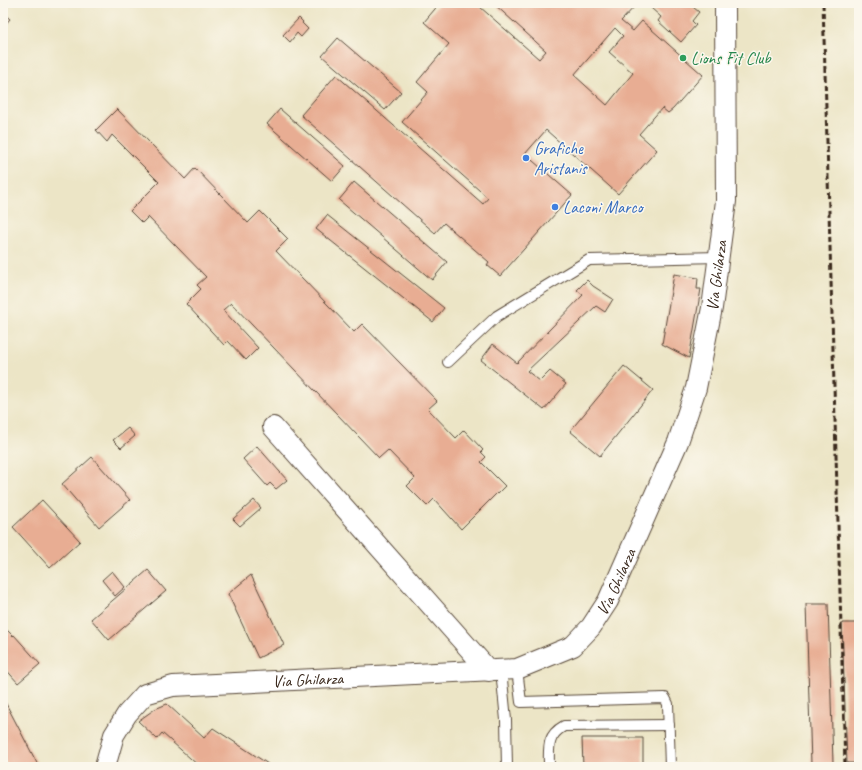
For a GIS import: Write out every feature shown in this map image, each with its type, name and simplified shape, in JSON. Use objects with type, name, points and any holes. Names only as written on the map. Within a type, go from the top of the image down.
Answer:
[{"type":"street","name":"Via Ghilarza","points":[[105,767],[114,735],[127,714],[145,694],[173,686],[503,670],[573,646],[591,627],[608,601],[678,442],[696,388],[712,308],[726,201],[725,3]]},
{"type":"street","points":[[274,426],[503,670]]},
{"type":"lane","points":[[448,362],[497,316],[589,260],[719,257]]},
{"type":"lane","points":[[503,670],[521,702],[665,698],[668,704],[670,767]]},
{"type":"lane","points":[[503,670],[507,767]]},
{"type":"lane","points":[[549,767],[549,745],[551,739],[556,731],[564,726],[669,725]]},
{"type":"building","points":[[440,3],[483,3],[480,7],[539,59],[546,51],[493,3],[638,3],[621,21],[633,31],[642,21],[703,75],[673,109],[668,113],[662,108],[639,134],[657,150],[618,194],[546,130],[525,154],[572,195],[500,276],[487,265],[489,262],[444,223],[435,233],[301,115],[336,75],[483,204],[488,198],[402,122],[428,92],[417,82],[449,44],[424,22]],"holes":[[[615,28],[623,36],[609,52],[633,73],[607,105],[574,75]]]},
{"type":"building","points":[[656,3],[688,3],[699,12],[692,21],[696,25],[681,42],[658,21],[661,17],[651,8]]},
{"type":"building","points":[[3,13],[10,19],[3,27]]},
{"type":"building","points":[[299,18],[308,29],[301,37],[297,33],[290,42],[283,35]]},
{"type":"building","points":[[338,38],[401,92],[385,110],[322,56]]},
{"type":"building","points":[[117,109],[185,179],[195,168],[248,223],[260,211],[288,239],[276,251],[354,332],[362,324],[437,401],[428,409],[456,438],[464,430],[483,450],[481,452],[486,457],[481,462],[505,486],[461,529],[434,499],[427,506],[407,486],[415,478],[388,450],[379,458],[231,303],[223,310],[258,348],[246,360],[228,341],[224,345],[186,304],[201,289],[197,285],[206,277],[148,217],[142,223],[130,211],[159,182],[112,135],[107,142],[96,130]]},
{"type":"building","points":[[280,109],[345,166],[332,181],[267,124]]},
{"type":"building","points":[[354,182],[447,262],[432,280],[339,200]]},
{"type":"building","points":[[327,215],[444,308],[433,322],[316,229]]},
{"type":"building","points":[[674,274],[698,278],[697,289],[701,289],[689,358],[662,344]]},
{"type":"building","points":[[587,280],[593,286],[613,299],[605,312],[596,306],[527,371],[540,381],[550,371],[566,384],[544,410],[481,360],[493,344],[517,363],[583,295],[577,290]]},
{"type":"building","points":[[624,366],[653,390],[600,456],[570,431]]},
{"type":"building","points":[[128,428],[135,436],[121,448],[113,440]]},
{"type":"building","points":[[257,446],[287,480],[276,489],[270,483],[267,486],[243,459]]},
{"type":"building","points":[[92,457],[130,500],[99,527],[62,484]]},
{"type":"building","points":[[42,500],[80,541],[50,568],[13,527]]},
{"type":"building","points":[[254,500],[261,508],[240,526],[233,519]]},
{"type":"building","points":[[148,570],[166,591],[109,640],[91,619]]},
{"type":"building","points":[[112,571],[125,587],[115,596],[102,580]]},
{"type":"building","points":[[251,575],[284,645],[258,658],[228,594]]},
{"type":"building","points":[[806,604],[828,604],[833,763],[811,764]]},
{"type":"building","points":[[842,623],[859,623],[859,763],[847,763]]},
{"type":"building","points":[[3,626],[13,636],[14,635],[40,664],[18,683],[3,666]]},
{"type":"building","points":[[3,698],[39,767],[8,767],[3,757]]},
{"type":"building","points":[[167,704],[204,738],[213,728],[268,764],[265,767],[200,767],[162,733],[157,739],[138,721],[155,709]]},
{"type":"building","points":[[582,738],[643,738],[643,767],[583,767]]},
{"type":"railway","points":[[823,3],[845,767]]},
{"type":"place","name":"Lions Fit Club","points":[[683,58]]},
{"type":"place","name":"Grafiche Aristanis","points":[[526,158]]},
{"type":"place","name":"Laconi Marco","points":[[555,207]]}]
